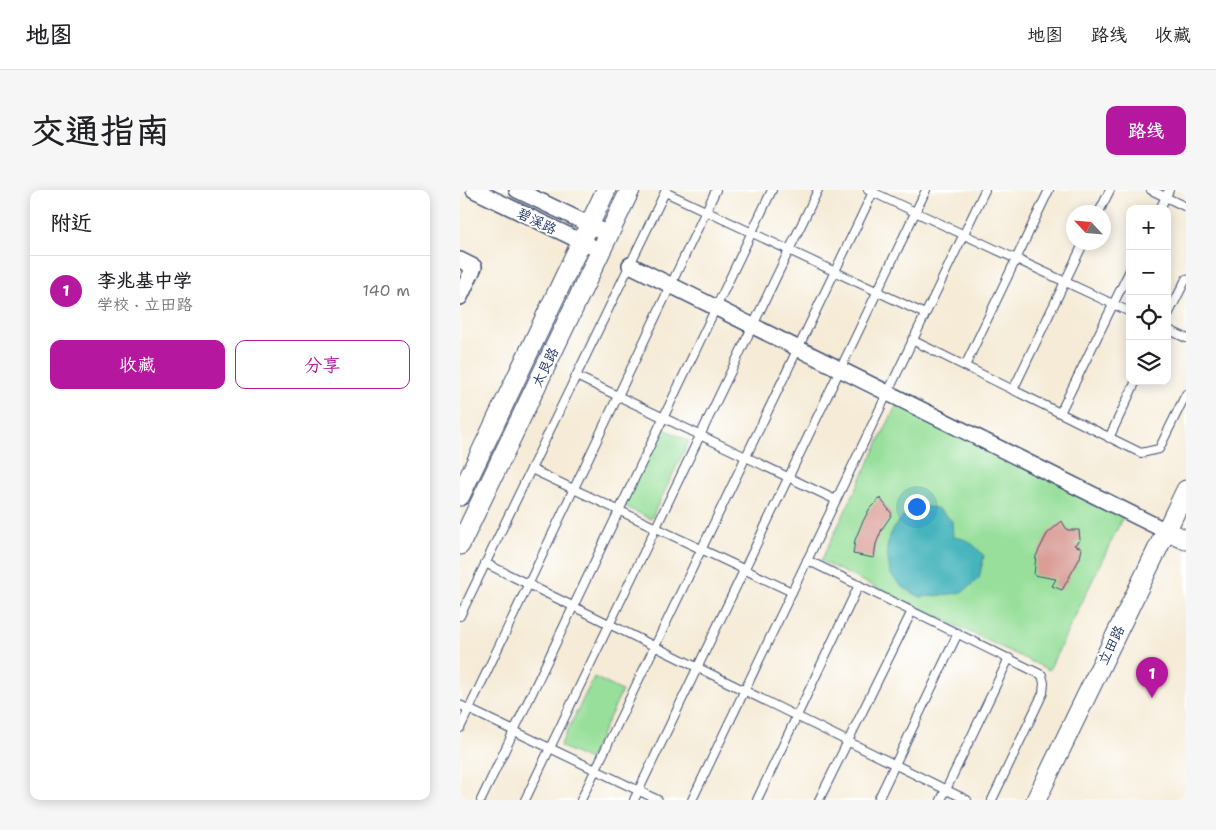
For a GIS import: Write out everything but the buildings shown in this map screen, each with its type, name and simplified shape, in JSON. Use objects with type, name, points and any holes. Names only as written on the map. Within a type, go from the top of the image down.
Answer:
[{"type":"street","name":"碧溪路","points":[[474,190],[601,251]]},
{"type":"street","name":"碧溪路","points":[[517,190],[609,234]]},
{"type":"street","name":"太艮路","points":[[460,496],[606,190]]},
{"type":"street","name":"太艮路","points":[[460,545],[630,190]]},
{"type":"street","points":[[460,260],[474,267],[460,297]]},
{"type":"street","points":[[630,265],[1186,540]]},
{"type":"street","name":"立田路","points":[[1036,800],[1186,490]]},
{"type":"lane","points":[[460,728],[716,190]]},
{"type":"lane","points":[[481,800],[772,190]]},
{"type":"lane","points":[[525,800],[818,190]]},
{"type":"lane","points":[[634,800],[926,190]]},
{"type":"lane","points":[[692,800],[985,190]]},
{"type":"lane","points":[[965,366],[1049,190]]},
{"type":"lane","points":[[1102,205],[1110,190]]},
{"type":"lane","points":[[1151,190],[1167,193],[1186,207]]},
{"type":"lane","points":[[460,616],[665,191],[926,314]]},
{"type":"lane","points":[[581,800],[835,272],[872,191],[1126,310]]},
{"type":"lane","points":[[1162,205],[1167,193]]},
{"type":"lane","points":[[1013,390],[1080,250]]},
{"type":"lane","points":[[1060,413],[1126,278]]},
{"type":"lane","points":[[1171,309],[1186,279]]},
{"type":"lane","points":[[1171,331],[1186,338]]},
{"type":"lane","points":[[912,340],[1141,453],[1159,449],[1186,394]]},
{"type":"lane","points":[[576,376],[836,500]]},
{"type":"lane","points":[[1109,438],[1134,385]]},
{"type":"lane","points":[[531,469],[792,592]]},
{"type":"lane","points":[[807,560],[1042,675],[1044,683],[1043,693],[992,800]]},
{"type":"lane","points":[[485,563],[967,800]]},
{"type":"lane","points":[[756,800],[859,585]]},
{"type":"lane","points":[[819,800],[912,611]]},
{"type":"lane","points":[[878,800],[958,633]]},
{"type":"lane","points":[[941,800],[1009,658]]},
{"type":"lane","points":[[460,705],[658,800]]},
{"type":"green space","points":[[897,404],[1125,513],[1049,670],[821,561]]},
{"type":"green space","points":[[662,428],[689,441],[651,519],[624,506]]},
{"type":"green space","points":[[594,677],[622,691],[589,760],[560,746]]},
{"type":"water","points":[[921,506],[937,508],[952,521],[953,537],[970,543],[984,556],[979,578],[963,592],[920,597],[901,586],[890,574],[887,551],[893,529],[908,513]]},
{"type":"place","name":"李兆基中学","points":[[1152,698]]}]
